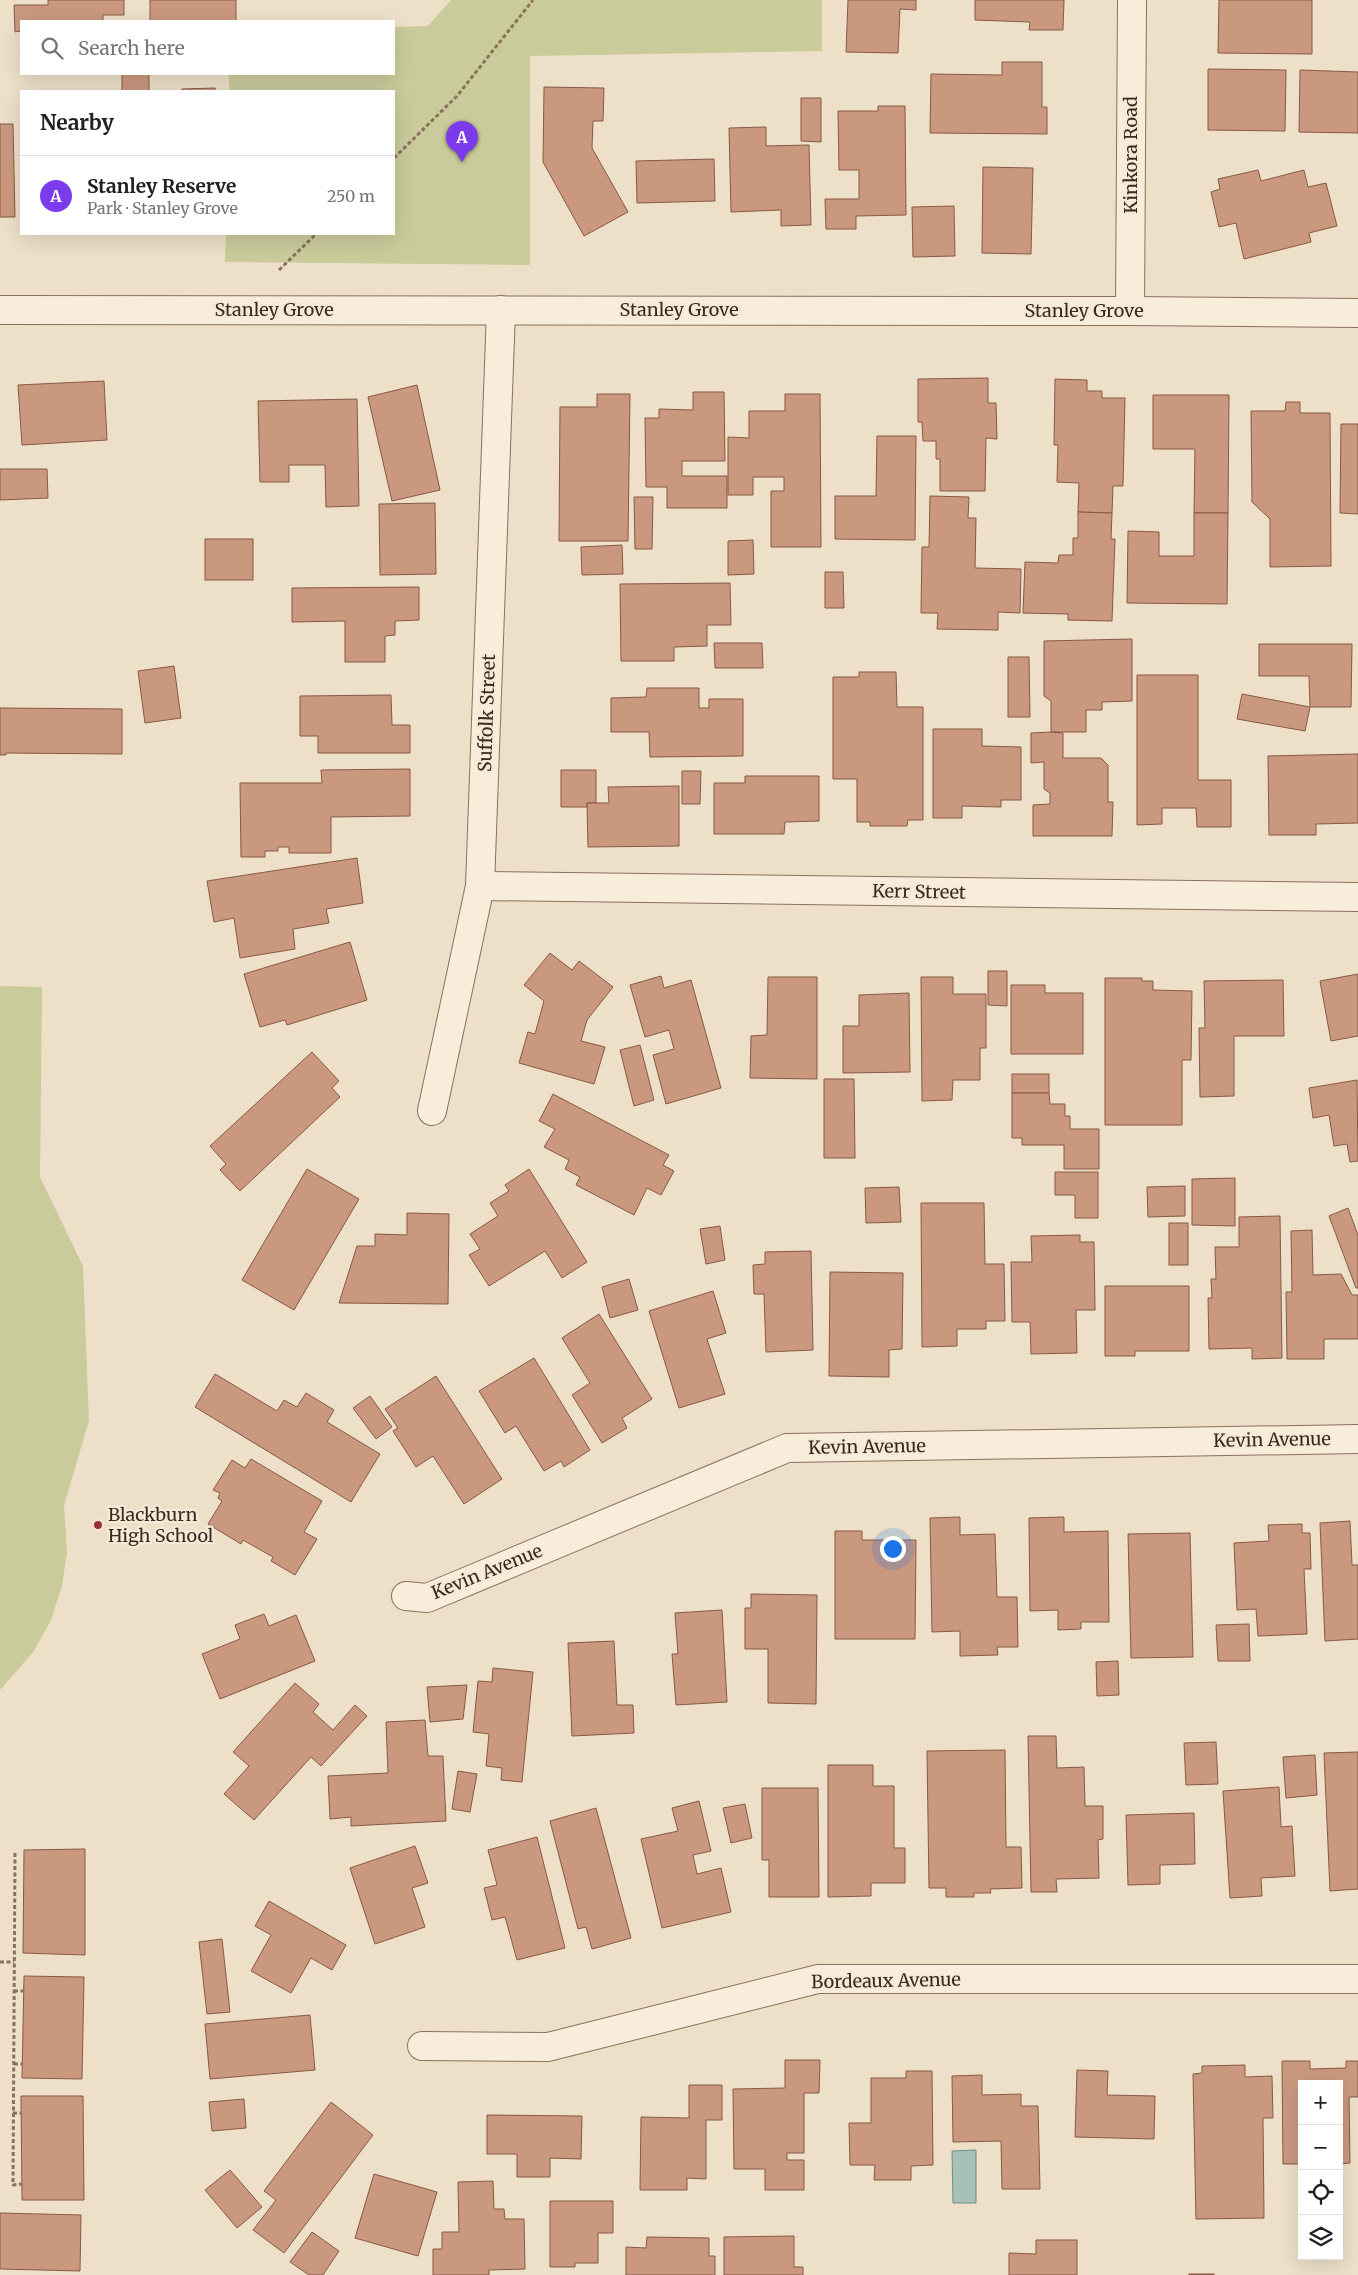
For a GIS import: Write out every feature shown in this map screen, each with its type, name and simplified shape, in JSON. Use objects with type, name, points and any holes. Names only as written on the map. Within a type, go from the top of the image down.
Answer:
[{"type":"street","name":"Kinkora Road","points":[[1130,311],[1132,0]]},
{"type":"street","name":"Stanley Grove","points":[[0,310],[1358,313]]},
{"type":"street","name":"Suffolk Street","points":[[432,1111],[480,886],[501,310]]},
{"type":"street","name":"Kerr Street","points":[[480,886],[1358,897]]},
{"type":"street","name":"Kevin Avenue","points":[[406,1596],[427,1598],[787,1448],[1358,1438]]},
{"type":"street","name":"Bordeaux Avenue","points":[[422,2046],[548,2047],[818,1979],[1358,1979]]},
{"type":"path","points":[[395,157],[457,96],[533,0]]},
{"type":"path","points":[[280,270],[315,235]]},
{"type":"path","points":[[15,1853],[13,2185],[22,2184]]},
{"type":"path","points":[[0,1962],[14,1962]]},
{"type":"path","points":[[14,1991],[24,1991]]},
{"type":"path","points":[[14,2064],[22,2064]]},
{"type":"path","points":[[14,2113],[21,2113]]},
{"type":"green space","points":[[451,0],[822,0],[822,51],[530,56],[530,265],[225,262],[226,235],[395,235],[395,90],[229,90],[229,75],[395,75],[395,27],[428,26]]},
{"type":"green space","points":[[0,986],[42,987],[40,1177],[83,1266],[89,1421],[64,1505],[67,1552],[62,1586],[51,1620],[34,1651],[0,1690]]},
{"type":"water","points":[[976,2150],[976,2203],[953,2203],[952,2151]]},
{"type":"building","points":[[48,0],[124,0],[124,15],[103,15],[103,20],[20,20],[20,31],[15,32],[14,5],[48,5]]},
{"type":"building","points":[[150,0],[236,0],[236,20],[150,20]]},
{"type":"building","points":[[848,0],[916,0],[916,10],[900,9],[898,53],[846,52]]},
{"type":"building","points":[[975,0],[1064,0],[1063,30],[1029,30],[1030,22],[975,20]]},
{"type":"building","points":[[1219,0],[1312,0],[1312,54],[1218,53]]},
{"type":"building","points":[[1002,62],[1042,62],[1042,107],[1047,107],[1047,134],[930,133],[931,74],[1002,75]]},
{"type":"building","points":[[1208,69],[1286,70],[1285,131],[1208,130]]},
{"type":"building","points":[[1300,70],[1358,72],[1358,133],[1299,132]]},
{"type":"building","points":[[122,75],[149,75],[149,90],[122,90]]},
{"type":"building","points":[[544,87],[604,88],[603,121],[593,121],[592,148],[628,212],[584,236],[543,162]]},
{"type":"building","points":[[215,88],[215,90],[182,90]]},
{"type":"building","points":[[801,98],[821,98],[821,142],[801,141]]},
{"type":"building","points":[[878,106],[905,106],[906,215],[856,216],[856,229],[826,229],[825,199],[859,199],[859,170],[839,170],[838,111],[878,111]]},
{"type":"building","points":[[0,124],[13,124],[15,217],[0,217]]},
{"type":"building","points":[[766,127],[766,146],[809,145],[811,225],[781,226],[781,210],[731,212],[729,128]]},
{"type":"building","points":[[714,159],[715,201],[637,203],[636,161]]},
{"type":"building","points":[[983,167],[1033,168],[1031,254],[982,253]]},
{"type":"building","points":[[1258,170],[1261,181],[1304,170],[1308,187],[1326,183],[1337,226],[1309,233],[1311,242],[1244,259],[1236,223],[1219,227],[1211,192],[1220,189],[1218,179]]},
{"type":"building","points":[[954,206],[955,256],[913,257],[912,207]]},
{"type":"building","points":[[988,378],[988,403],[996,403],[997,439],[986,438],[985,491],[940,491],[940,459],[936,459],[936,441],[923,441],[922,422],[918,422],[918,379]]},
{"type":"building","points":[[1055,379],[1087,380],[1087,391],[1102,391],[1102,398],[1125,398],[1123,486],[1113,486],[1112,513],[1078,512],[1079,483],[1057,482],[1058,445],[1054,445]]},
{"type":"building","points":[[104,381],[107,440],[22,445],[18,385]]},
{"type":"building","points":[[417,385],[440,490],[392,501],[368,397]]},
{"type":"building","points":[[693,392],[724,392],[725,461],[682,461],[682,476],[727,476],[727,508],[667,508],[667,487],[646,487],[645,418],[659,418],[659,409],[693,410]]},
{"type":"building","points":[[597,394],[630,394],[628,541],[559,541],[560,407],[597,407]]},
{"type":"building","points":[[785,394],[820,394],[821,547],[771,547],[771,491],[784,491],[784,477],[753,477],[753,495],[728,495],[728,437],[749,438],[749,411],[785,411]]},
{"type":"building","points":[[1153,395],[1229,395],[1228,513],[1194,513],[1195,449],[1153,449]]},
{"type":"building","points":[[357,399],[359,506],[326,507],[325,465],[289,465],[289,482],[260,482],[258,401]]},
{"type":"building","points":[[1286,402],[1300,402],[1300,413],[1330,413],[1331,566],[1270,567],[1270,519],[1252,502],[1251,411],[1285,411]]},
{"type":"building","points":[[1341,424],[1358,424],[1358,514],[1340,513]]},
{"type":"building","points":[[877,436],[916,436],[915,540],[835,539],[835,496],[876,496]]},
{"type":"building","points":[[0,469],[47,469],[48,498],[0,500]]},
{"type":"building","points":[[930,496],[969,497],[968,518],[976,518],[975,568],[1021,569],[1020,613],[998,612],[998,630],[937,629],[938,613],[921,613],[922,547],[929,547]]},
{"type":"building","points":[[634,497],[653,497],[652,549],[635,549]]},
{"type":"building","points":[[435,503],[436,574],[380,575],[379,504]]},
{"type":"building","points":[[1078,512],[1112,513],[1111,539],[1115,539],[1112,621],[1068,620],[1068,614],[1023,613],[1025,562],[1058,563],[1059,555],[1073,555],[1073,538],[1078,538]]},
{"type":"building","points":[[1194,513],[1228,513],[1227,604],[1127,603],[1128,531],[1159,532],[1159,556],[1194,556]]},
{"type":"building","points":[[205,539],[253,539],[253,580],[205,580]]},
{"type":"building","points":[[753,540],[754,574],[728,575],[728,541]]},
{"type":"building","points":[[622,545],[623,574],[582,575],[581,547]]},
{"type":"building","points":[[825,572],[843,572],[844,608],[825,608]]},
{"type":"building","points":[[730,583],[731,625],[707,625],[707,646],[674,647],[674,661],[621,661],[620,584]]},
{"type":"building","points":[[419,587],[419,620],[395,621],[395,635],[385,636],[385,662],[345,662],[345,621],[292,622],[292,588]]},
{"type":"building","points":[[1132,639],[1132,701],[1102,702],[1102,710],[1086,710],[1086,732],[1051,732],[1051,701],[1044,696],[1044,641]]},
{"type":"building","points":[[714,643],[762,643],[763,668],[715,668]]},
{"type":"building","points":[[1259,644],[1352,644],[1351,707],[1310,707],[1309,676],[1259,676]]},
{"type":"building","points":[[1008,657],[1029,657],[1030,717],[1008,717]]},
{"type":"building","points":[[174,666],[181,718],[145,723],[138,671]]},
{"type":"building","points":[[859,672],[896,672],[897,707],[923,707],[923,820],[908,820],[907,826],[870,826],[870,822],[857,822],[857,779],[833,779],[833,677],[859,677]]},
{"type":"building","points":[[1137,675],[1198,675],[1198,780],[1231,780],[1231,827],[1197,827],[1196,808],[1162,808],[1162,824],[1137,825]]},
{"type":"building","points":[[647,688],[699,688],[699,708],[709,708],[709,699],[743,699],[743,756],[650,757],[649,732],[611,732],[611,698],[646,697]]},
{"type":"building","points":[[1242,694],[1310,707],[1305,731],[1237,719]]},
{"type":"building","points":[[391,695],[392,725],[410,725],[410,753],[318,753],[318,736],[300,736],[300,696]]},
{"type":"building","points":[[0,708],[122,709],[122,754],[6,753],[6,755],[0,755]]},
{"type":"building","points":[[933,729],[982,729],[982,746],[1021,747],[1021,800],[1001,800],[1001,807],[962,806],[962,818],[933,818]]},
{"type":"building","points":[[1031,733],[1063,733],[1063,758],[1101,758],[1108,765],[1108,802],[1113,802],[1112,836],[1033,836],[1033,805],[1050,804],[1050,793],[1044,789],[1044,762],[1031,763]]},
{"type":"building","points":[[1358,754],[1358,823],[1316,824],[1316,835],[1269,835],[1268,756]]},
{"type":"building","points":[[410,769],[410,816],[331,817],[331,853],[289,853],[289,847],[278,847],[278,851],[265,851],[265,857],[241,857],[240,783],[322,783],[321,770]]},
{"type":"building","points":[[561,770],[596,770],[596,803],[587,803],[587,807],[561,807]]},
{"type":"building","points":[[682,771],[701,771],[700,804],[682,804]]},
{"type":"building","points":[[745,776],[819,776],[819,821],[785,822],[784,834],[714,834],[714,783],[745,783]]},
{"type":"building","points":[[679,786],[679,846],[588,847],[587,803],[609,803],[608,787]]},
{"type":"building","points":[[357,858],[363,903],[326,909],[329,923],[293,929],[295,949],[240,958],[234,918],[214,922],[207,881]]},
{"type":"building","points":[[350,942],[367,1000],[287,1025],[285,1020],[260,1027],[244,974]]},
{"type":"building","points":[[550,953],[572,970],[579,961],[613,987],[587,1020],[581,1041],[605,1047],[594,1084],[519,1063],[528,1032],[535,1034],[544,1001],[524,985]]},
{"type":"building","points":[[988,971],[1007,971],[1007,1006],[988,1005]]},
{"type":"building","points":[[1358,974],[1358,1036],[1331,1041],[1320,981]]},
{"type":"building","points":[[661,976],[664,988],[691,980],[721,1088],[666,1104],[653,1055],[674,1049],[669,1030],[645,1037],[630,985]]},
{"type":"building","points":[[768,977],[817,977],[817,1079],[750,1078],[751,1036],[767,1035]]},
{"type":"building","points":[[921,977],[953,977],[953,994],[986,994],[986,1048],[980,1048],[980,1080],[953,1080],[952,1100],[922,1101]]},
{"type":"building","points":[[1105,978],[1142,978],[1142,981],[1153,981],[1153,990],[1192,991],[1191,1060],[1182,1060],[1182,1125],[1105,1125]]},
{"type":"building","points":[[1283,980],[1284,1036],[1234,1036],[1234,1096],[1200,1097],[1199,1028],[1205,1028],[1204,981]]},
{"type":"building","points":[[1011,985],[1045,985],[1045,993],[1083,993],[1083,1054],[1011,1054]]},
{"type":"building","points":[[909,993],[910,1072],[843,1073],[843,1026],[859,1026],[859,995]]},
{"type":"building","points":[[640,1045],[654,1100],[634,1106],[620,1050]]},
{"type":"building","points":[[312,1052],[339,1081],[332,1088],[340,1097],[240,1191],[220,1170],[226,1164],[210,1146]]},
{"type":"building","points":[[1012,1074],[1049,1074],[1049,1093],[1012,1093]]},
{"type":"building","points":[[824,1079],[854,1079],[855,1158],[824,1158]]},
{"type":"building","points":[[1357,1080],[1358,1161],[1350,1162],[1347,1144],[1334,1146],[1329,1115],[1313,1118],[1309,1088]]},
{"type":"building","points":[[1012,1093],[1049,1093],[1050,1104],[1065,1104],[1065,1116],[1070,1116],[1070,1129],[1099,1129],[1099,1169],[1064,1169],[1064,1145],[1022,1145],[1022,1138],[1012,1138]]},
{"type":"building","points":[[553,1094],[669,1155],[663,1165],[674,1171],[661,1195],[647,1188],[634,1215],[576,1185],[580,1177],[565,1169],[569,1160],[544,1147],[555,1129],[539,1121]]},
{"type":"building","points":[[307,1169],[359,1199],[294,1310],[242,1280]]},
{"type":"building","points":[[529,1169],[587,1262],[562,1278],[545,1251],[489,1286],[469,1255],[480,1249],[470,1234],[498,1216],[490,1203],[509,1191],[505,1185]]},
{"type":"building","points":[[1055,1172],[1098,1172],[1098,1218],[1075,1218],[1075,1195],[1055,1195]]},
{"type":"building","points":[[1235,1178],[1235,1226],[1192,1225],[1192,1179]]},
{"type":"building","points":[[1185,1186],[1185,1216],[1148,1217],[1147,1187]]},
{"type":"building","points":[[899,1187],[901,1222],[866,1223],[865,1188]]},
{"type":"building","points":[[921,1203],[984,1203],[985,1264],[1004,1264],[1005,1321],[986,1321],[986,1329],[957,1329],[957,1346],[922,1347]]},
{"type":"building","points":[[1348,1208],[1358,1235],[1358,1288],[1356,1288],[1329,1216]]},
{"type":"building","points":[[407,1213],[449,1214],[448,1304],[339,1303],[357,1246],[375,1246],[375,1234],[407,1235]]},
{"type":"building","points":[[1280,1216],[1282,1358],[1252,1359],[1252,1348],[1209,1349],[1208,1298],[1212,1298],[1211,1279],[1216,1279],[1215,1247],[1239,1247],[1239,1217]]},
{"type":"building","points":[[1169,1223],[1188,1223],[1188,1265],[1169,1265]]},
{"type":"building","points":[[720,1226],[725,1260],[706,1264],[700,1229]]},
{"type":"building","points":[[1312,1230],[1313,1275],[1341,1274],[1352,1295],[1358,1295],[1358,1339],[1324,1339],[1324,1359],[1287,1359],[1286,1292],[1292,1292],[1291,1231]]},
{"type":"building","points":[[1080,1235],[1080,1242],[1094,1242],[1095,1310],[1076,1310],[1077,1353],[1031,1354],[1030,1322],[1012,1322],[1011,1262],[1032,1262],[1031,1236]]},
{"type":"building","points":[[811,1251],[813,1350],[766,1352],[764,1294],[754,1294],[753,1265],[765,1264],[765,1252]]},
{"type":"building","points":[[830,1272],[903,1273],[902,1349],[889,1350],[889,1377],[829,1376]]},
{"type":"building","points":[[629,1279],[638,1310],[610,1318],[602,1287]]},
{"type":"building","points":[[1105,1286],[1189,1286],[1189,1351],[1135,1351],[1135,1356],[1105,1356]]},
{"type":"building","points":[[713,1291],[726,1333],[707,1339],[725,1394],[679,1408],[649,1311]]},
{"type":"building","points":[[599,1314],[652,1399],[622,1418],[627,1428],[602,1443],[572,1395],[590,1383],[562,1338]]},
{"type":"building","points":[[534,1358],[590,1450],[564,1467],[561,1461],[544,1471],[516,1426],[505,1433],[479,1391]]},
{"type":"building","points":[[215,1374],[277,1411],[284,1400],[297,1407],[306,1393],[334,1410],[327,1422],[380,1454],[351,1502],[195,1407]]},
{"type":"building","points":[[436,1376],[502,1479],[464,1504],[433,1456],[416,1467],[393,1431],[398,1428],[385,1409]]},
{"type":"building","points":[[370,1396],[392,1427],[376,1439],[353,1408]]},
{"type":"building","points":[[251,1459],[322,1501],[304,1532],[317,1539],[295,1575],[271,1561],[273,1557],[243,1540],[241,1544],[208,1524],[222,1501],[218,1498],[220,1493],[213,1490],[232,1460],[245,1468]]},
{"type":"building","points":[[960,1517],[960,1535],[995,1534],[997,1597],[1017,1597],[1018,1647],[997,1647],[998,1655],[960,1656],[960,1631],[932,1632],[930,1518]]},
{"type":"building","points":[[1064,1517],[1064,1532],[1108,1531],[1109,1622],[1081,1622],[1081,1629],[1058,1630],[1058,1610],[1030,1611],[1029,1518]]},
{"type":"building","points":[[1350,1521],[1352,1565],[1358,1565],[1358,1639],[1325,1641],[1320,1523]]},
{"type":"building","points":[[1302,1524],[1302,1533],[1310,1533],[1311,1569],[1304,1569],[1307,1634],[1258,1636],[1256,1609],[1237,1610],[1234,1543],[1269,1541],[1268,1525]]},
{"type":"building","points":[[835,1531],[862,1531],[862,1540],[916,1540],[915,1639],[835,1639]]},
{"type":"building","points":[[1190,1533],[1193,1657],[1131,1658],[1128,1534]]},
{"type":"building","points":[[751,1594],[817,1595],[816,1704],[768,1703],[768,1649],[745,1649],[745,1608],[751,1608]]},
{"type":"building","points":[[722,1610],[727,1702],[676,1705],[672,1654],[678,1654],[675,1613]]},
{"type":"building","points":[[264,1614],[269,1626],[296,1615],[315,1661],[220,1699],[202,1654],[240,1639],[235,1625]]},
{"type":"building","points":[[1249,1624],[1250,1661],[1218,1661],[1216,1625]]},
{"type":"building","points":[[614,1641],[617,1705],[633,1705],[634,1733],[572,1736],[568,1643]]},
{"type":"building","points":[[1118,1661],[1119,1695],[1097,1696],[1096,1662]]},
{"type":"building","points":[[493,1668],[533,1672],[522,1782],[501,1780],[502,1768],[486,1766],[489,1734],[473,1732],[478,1681],[492,1682]]},
{"type":"building","points":[[295,1683],[319,1704],[313,1712],[333,1730],[355,1705],[367,1716],[321,1766],[311,1757],[254,1820],[224,1794],[249,1766],[233,1752]]},
{"type":"building","points":[[467,1685],[463,1719],[430,1722],[427,1687]]},
{"type":"building","points":[[425,1720],[428,1756],[443,1756],[446,1821],[351,1826],[351,1817],[330,1819],[328,1776],[388,1773],[386,1722]]},
{"type":"building","points":[[1028,1736],[1056,1736],[1057,1768],[1084,1767],[1085,1806],[1103,1806],[1103,1839],[1098,1840],[1099,1878],[1056,1879],[1057,1892],[1031,1892]]},
{"type":"building","points":[[1216,1742],[1218,1784],[1186,1785],[1184,1743]]},
{"type":"building","points":[[1005,1750],[1006,1847],[1021,1847],[1022,1888],[990,1889],[991,1893],[974,1893],[974,1897],[946,1897],[946,1888],[929,1888],[927,1751]]},
{"type":"building","points":[[1358,1752],[1358,1889],[1330,1891],[1324,1753]]},
{"type":"building","points":[[1315,1755],[1317,1795],[1286,1798],[1283,1757]]},
{"type":"building","points":[[828,1765],[873,1765],[873,1786],[894,1786],[894,1848],[905,1848],[905,1883],[871,1883],[871,1896],[828,1897]]},
{"type":"building","points":[[458,1771],[477,1774],[470,1812],[452,1809]]},
{"type":"building","points":[[1279,1787],[1281,1827],[1292,1826],[1295,1876],[1261,1878],[1262,1896],[1230,1898],[1223,1791]]},
{"type":"building","points":[[762,1788],[818,1788],[819,1897],[769,1897],[769,1860],[762,1860]]},
{"type":"building","points":[[699,1801],[711,1851],[693,1855],[697,1874],[721,1868],[731,1912],[662,1928],[641,1839],[678,1831],[672,1808]]},
{"type":"building","points":[[745,1804],[752,1838],[731,1843],[723,1808]]},
{"type":"building","points":[[596,1808],[631,1938],[592,1949],[586,1927],[578,1929],[550,1821]]},
{"type":"building","points":[[1194,1813],[1195,1864],[1160,1865],[1160,1884],[1128,1885],[1126,1815]]},
{"type":"building","points":[[537,1837],[565,1948],[517,1960],[505,1917],[492,1920],[484,1888],[497,1885],[488,1850]]},
{"type":"building","points":[[415,1846],[428,1883],[412,1888],[425,1927],[375,1944],[350,1868]]},
{"type":"building","points":[[85,1849],[85,1955],[23,1953],[24,1850]]},
{"type":"building","points":[[269,1901],[346,1945],[332,1970],[311,1958],[291,1993],[251,1971],[271,1935],[255,1926]]},
{"type":"building","points":[[222,1939],[230,2012],[207,2014],[199,1942]]},
{"type":"building","points":[[24,1976],[84,1977],[82,2079],[22,2078]]},
{"type":"building","points":[[310,2015],[315,2070],[210,2079],[205,2024]]},
{"type":"building","points":[[785,2060],[820,2060],[819,2093],[804,2093],[804,2153],[787,2153],[787,2160],[804,2160],[804,2190],[765,2190],[765,2169],[734,2169],[733,2089],[785,2088]]},
{"type":"building","points":[[1282,2061],[1310,2061],[1310,2069],[1346,2068],[1346,2061],[1358,2061],[1358,2097],[1349,2097],[1350,2163],[1343,2164],[1343,2080],[1298,2080],[1298,2164],[1283,2164]]},
{"type":"building","points":[[1245,2065],[1245,2077],[1272,2076],[1273,2118],[1263,2118],[1264,2218],[1196,2219],[1193,2074],[1202,2073],[1202,2066]]},
{"type":"building","points":[[1077,2070],[1108,2071],[1107,2095],[1155,2096],[1154,2139],[1075,2137]]},
{"type":"building","points":[[906,2071],[932,2071],[933,2165],[911,2166],[911,2180],[874,2180],[875,2165],[850,2165],[849,2123],[871,2123],[871,2078],[906,2078]]},
{"type":"building","points":[[982,2075],[982,2095],[1021,2094],[1021,2106],[1038,2106],[1040,2189],[1002,2189],[1001,2141],[953,2142],[952,2076]]},
{"type":"building","points":[[689,2085],[722,2085],[722,2120],[706,2120],[706,2179],[687,2178],[687,2190],[640,2190],[641,2117],[689,2118]]},
{"type":"building","points":[[21,2096],[83,2096],[84,2200],[22,2200]]},
{"type":"building","points":[[244,2099],[246,2128],[212,2131],[209,2102]]},
{"type":"building","points":[[331,2102],[373,2135],[284,2253],[253,2230],[276,2200],[264,2191]]},
{"type":"building","points":[[487,2115],[582,2116],[581,2159],[550,2158],[550,2177],[517,2177],[517,2154],[487,2154]]},
{"type":"building","points":[[230,2170],[262,2207],[237,2228],[205,2190]]},
{"type":"building","points":[[374,2174],[437,2192],[418,2256],[355,2238]]},
{"type":"building","points":[[493,2181],[494,2209],[504,2209],[505,2219],[524,2219],[525,2269],[489,2270],[489,2275],[433,2275],[433,2249],[442,2249],[442,2232],[459,2232],[458,2182]]},
{"type":"building","points":[[550,2201],[613,2201],[613,2233],[598,2233],[598,2263],[575,2263],[575,2267],[550,2267]]},
{"type":"building","points":[[0,2213],[81,2215],[80,2271],[0,2269]]},
{"type":"building","points":[[312,2232],[339,2251],[323,2275],[309,2275],[290,2262]]},
{"type":"building","points":[[794,2236],[794,2267],[803,2267],[803,2275],[724,2275],[724,2237]]},
{"type":"building","points":[[647,2237],[709,2238],[709,2256],[715,2256],[715,2275],[626,2275],[626,2247],[646,2248]]},
{"type":"building","points":[[1036,2240],[1077,2240],[1077,2275],[1009,2275],[1009,2253],[1036,2254]]},
{"type":"building","points":[[1214,2274],[1214,2275],[1189,2275]]},
{"type":"place","name":"Stanley Reserve","points":[[462,162]]},
{"type":"place","name":"Blackburn High School","points":[[98,1525]]}]
